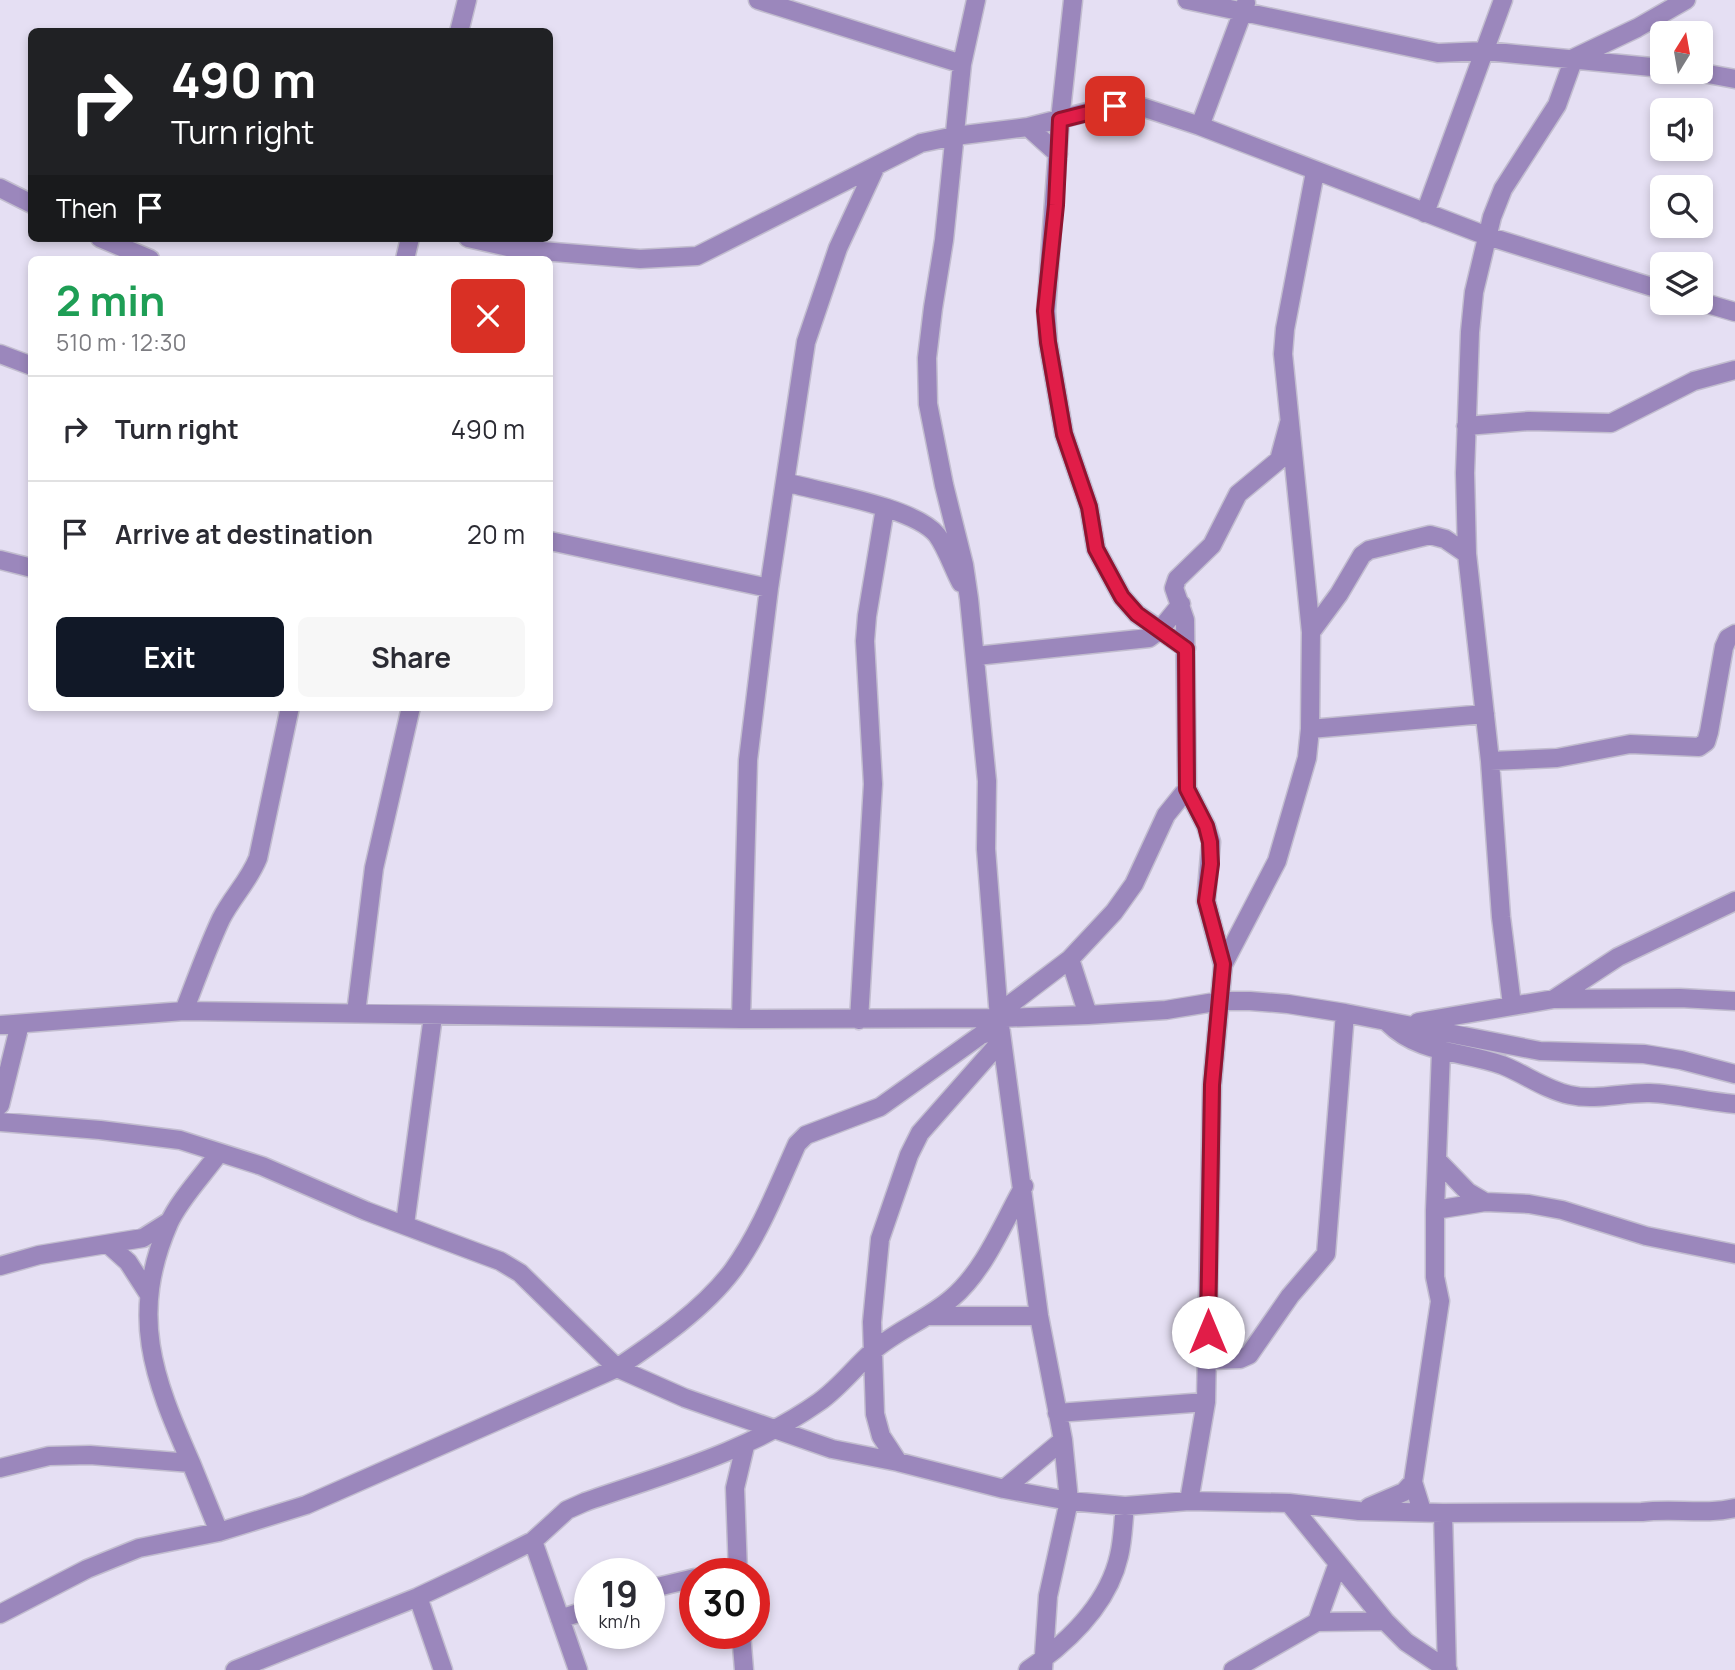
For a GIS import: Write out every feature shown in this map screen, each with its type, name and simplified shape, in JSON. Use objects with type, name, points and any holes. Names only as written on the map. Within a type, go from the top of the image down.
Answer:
[{"type":"street","points":[[460,28],[467,0]]},
{"type":"street","points":[[758,0],[962,64]]},
{"type":"street","points":[[976,0],[962,64],[944,240],[927,358],[928,404],[969,599],[987,781],[986,849],[1002,1026],[1040,1316],[1063,1440],[1069,1501],[1048,1596],[1043,1665]]},
{"type":"street","points":[[1073,0],[1060,120],[1045,311],[1064,434],[1089,507],[1096,549],[1122,597],[1137,614],[1186,649]]},
{"type":"street","points":[[1187,0],[1245,6],[1437,53],[1485,51],[1650,67]]},
{"type":"street","points":[[1512,1005],[1501,917],[1490,761],[1467,554],[1466,426],[1474,292],[1487,236],[1503,189],[1557,105],[1574,58],[1637,28],[1686,0]]},
{"type":"street","points":[[1437,53],[1469,40],[1484,29],[1504,3]]},
{"type":"street","points":[[1425,213],[1504,3]]},
{"type":"street","points":[[1200,125],[1245,6]]},
{"type":"street","points":[[1713,75],[1735,79]]},
{"type":"street","points":[[486,242],[517,249],[640,259],[697,256],[921,143],[1028,127],[1128,105],[1200,125],[1315,172],[1487,236],[1650,286]]},
{"type":"street","points":[[1028,127],[1058,154]]},
{"type":"street","points":[[741,1019],[748,760],[769,588],[806,342],[838,248],[876,166]]},
{"type":"street","points":[[1223,964],[1277,861],[1307,758],[1311,632],[1283,354],[1285,329],[1315,172]]},
{"type":"street","points":[[0,188],[28,202]]},
{"type":"street","points":[[105,247],[139,256]]},
{"type":"street","points":[[1713,306],[1735,312]]},
{"type":"street","points":[[0,354],[28,364]]},
{"type":"street","points":[[1466,426],[1529,421],[1611,423],[1630,416],[1694,381],[1735,370]]},
{"type":"street","points":[[1189,1501],[1206,1402],[1211,1113],[1223,964],[1206,901],[1211,864],[1210,842],[1206,826],[1187,789],[1185,620],[1174,588],[1177,579],[1212,545],[1238,494],[1279,460],[1289,424]]},
{"type":"street","points":[[785,482],[886,508],[922,522],[936,534],[969,599]]},
{"type":"street","points":[[859,1020],[873,784],[866,616],[886,508]]},
{"type":"street","points":[[1311,632],[1368,550],[1430,536],[1445,539],[1467,554]]},
{"type":"street","points":[[553,542],[769,588]]},
{"type":"street","points":[[0,560],[28,567]]},
{"type":"street","points":[[976,656],[1133,642],[1149,638],[1160,630],[1181,604]]},
{"type":"street","points":[[1490,761],[1557,758],[1630,744],[1699,747],[1706,741],[1709,732],[1724,647],[1728,638],[1735,634]]},
{"type":"street","points":[[184,1011],[221,920],[232,900],[251,876],[258,858],[289,711]]},
{"type":"street","points":[[356,1013],[374,868],[410,711]]},
{"type":"street","points":[[1310,729],[1485,714]]},
{"type":"street","points":[[898,1462],[880,1436],[875,1414],[872,1352],[874,1289],[880,1240],[909,1156],[920,1133],[933,1116],[976,1071],[1012,1003],[1070,959],[1114,912],[1134,884],[1166,815],[1187,789]]},
{"type":"street","points":[[1554,999],[1618,957],[1735,901]]},
{"type":"street","points":[[1070,959],[1088,1015]]},
{"type":"street","points":[[1404,1024],[1554,999],[1680,998],[1735,1001]]},
{"type":"street","points":[[0,1025],[184,1011],[859,1020],[1002,1026],[1220,1002],[1289,1004],[1386,1020],[1540,1051],[1644,1054],[1735,1073]]},
{"type":"street","points":[[1208,1360],[1240,1359],[1248,1355],[1290,1296],[1326,1254],[1344,1056],[1345,1013]]},
{"type":"street","points":[[405,1224],[433,1016]]},
{"type":"street","points":[[1386,1020],[1399,1033],[1441,1052],[1503,1066],[1568,1095],[1585,1098],[1651,1093],[1735,1104]]},
{"type":"street","points":[[0,1105],[20,1024]]},
{"type":"street","points":[[0,1614],[87,1569],[139,1548],[219,1532],[306,1505],[617,1368],[706,1299],[732,1272],[797,1144],[806,1135],[880,1107],[981,1035],[1002,1026]]},
{"type":"street","points":[[1422,1511],[1413,1482],[1428,1368],[1438,1319],[1435,1210],[1441,1052]]},
{"type":"street","points":[[0,1122],[180,1140],[262,1166],[366,1211],[500,1261],[520,1273],[617,1368],[685,1398],[832,1449],[898,1462],[1004,1489],[1069,1501],[1125,1506],[1189,1501],[1289,1503],[1359,1511],[1443,1513],[1642,1512],[1667,1509],[1731,1512]]},
{"type":"street","points":[[219,1153],[170,1221],[148,1293],[150,1354],[165,1406],[219,1532]]},
{"type":"street","points":[[1438,1161],[1468,1192],[1485,1202]]},
{"type":"street","points":[[235,1670],[418,1597],[533,1541],[567,1510],[745,1446],[775,1430],[821,1401],[872,1352],[893,1336],[930,1316],[968,1282],[1024,1186]]},
{"type":"street","points":[[1435,1210],[1485,1202],[1552,1208],[1646,1236],[1735,1254]]},
{"type":"street","points":[[0,1266],[39,1255],[143,1238],[170,1221]]},
{"type":"street","points":[[109,1245],[128,1262],[148,1293]]},
{"type":"street","points":[[930,1316],[1040,1316]]},
{"type":"street","points":[[1057,1413],[1206,1402]]},
{"type":"street","points":[[1004,1489],[1063,1440]]},
{"type":"street","points":[[737,1558],[735,1488],[745,1446]]},
{"type":"street","points":[[0,1468],[49,1456],[90,1455],[191,1463]]},
{"type":"street","points":[[1359,1511],[1404,1492],[1413,1482]]},
{"type":"street","points":[[1289,1503],[1385,1622],[1406,1642],[1447,1670]]},
{"type":"street","points":[[1028,1670],[1043,1665],[1082,1625],[1102,1595],[1119,1559],[1125,1506]]},
{"type":"street","points":[[1443,1513],[1447,1670]]},
{"type":"street","points":[[533,1541],[578,1670]]},
{"type":"street","points":[[1317,1622],[1338,1563]]},
{"type":"street","points":[[418,1597],[443,1670]]},
{"type":"street","points":[[560,1619],[574,1614]]},
{"type":"street","points":[[1233,1670],[1317,1622],[1385,1622]]},
{"type":"street","points":[[742,1649],[744,1670]]},
{"type":"route","points":[[1115,106],[1060,120],[1056,205],[1045,311],[1064,434],[1089,507],[1096,549],[1122,597],[1137,614],[1186,649],[1187,789],[1206,826],[1210,842],[1211,864],[1206,901],[1223,964],[1212,1085],[1208,1196],[1208,1332]]}]
